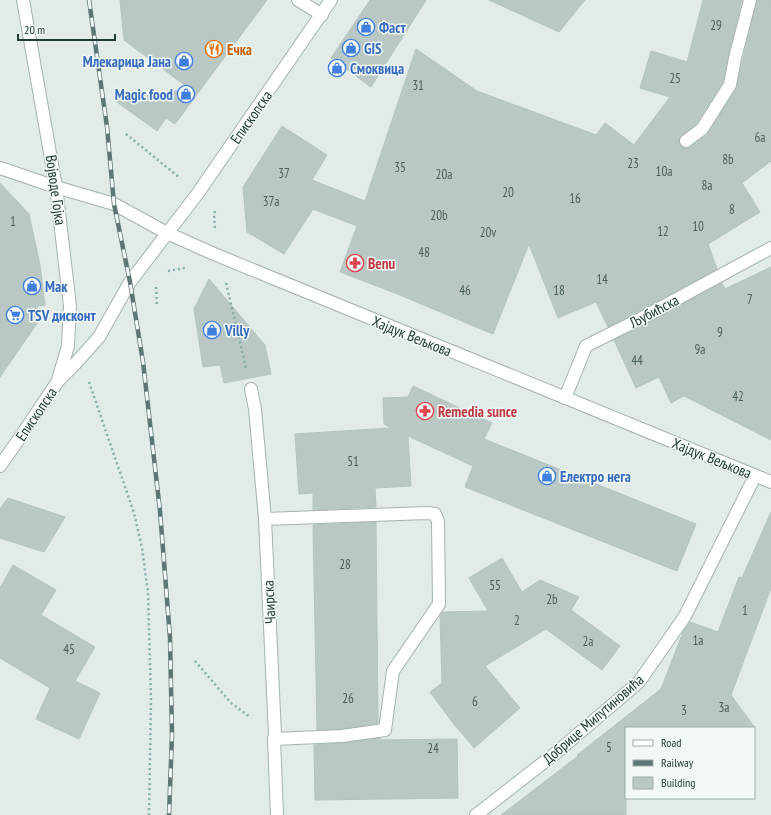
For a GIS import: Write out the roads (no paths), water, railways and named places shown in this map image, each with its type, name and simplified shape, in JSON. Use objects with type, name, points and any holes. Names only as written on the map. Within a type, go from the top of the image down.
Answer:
[{"type":"street","name":"Војводе Гојка","points":[[23,0],[56,187],[70,306],[68,346],[58,381]]},
{"type":"street","points":[[298,0],[322,16]]},
{"type":"street","name":"Епископска","points":[[0,466],[20,439],[58,381],[76,364],[99,337],[130,282],[198,193],[322,16],[331,0]]},
{"type":"street","points":[[686,142],[702,129],[730,85],[735,58],[750,0]]},
{"type":"street","name":"Хајдук Вељкова","points":[[0,168],[56,187],[114,204],[167,233],[239,264],[771,482]]},
{"type":"street","name":"Љубићска","points":[[565,398],[586,346],[640,319],[771,248]]},
{"type":"street","name":"Чаирска","points":[[251,389],[255,409],[265,519],[276,815]]},
{"type":"street","name":"Добрице Милутиновића","points":[[476,815],[557,752],[639,682],[685,616],[755,476]]},
{"type":"street","points":[[265,519],[427,513],[435,514],[438,521],[439,604],[392,671],[385,730],[342,736],[274,737]]},
{"type":"railway","points":[[89,0],[107,127],[114,204],[130,282],[143,362],[160,511],[170,638],[172,735],[169,815]]},
{"type":"place","name":"Фаст","points":[[366,27]]},
{"type":"place","name":"GIS","points":[[351,48]]},
{"type":"place","name":"Ечка","points":[[214,49]]},
{"type":"place","name":"Млекарица Јана","points":[[184,61]]},
{"type":"place","name":"Смоквица","points":[[337,68]]},
{"type":"place","name":"Magic food","points":[[186,94]]},
{"type":"place","name":"Benu","points":[[355,263]]},
{"type":"place","name":"Мак","points":[[32,286]]},
{"type":"place","name":"TSV дисконт","points":[[15,315]]},
{"type":"place","name":"Villy","points":[[212,330]]},
{"type":"place","name":"Remedia sunce","points":[[425,411]]},
{"type":"place","name":"Електро нега","points":[[547,476]]}]
